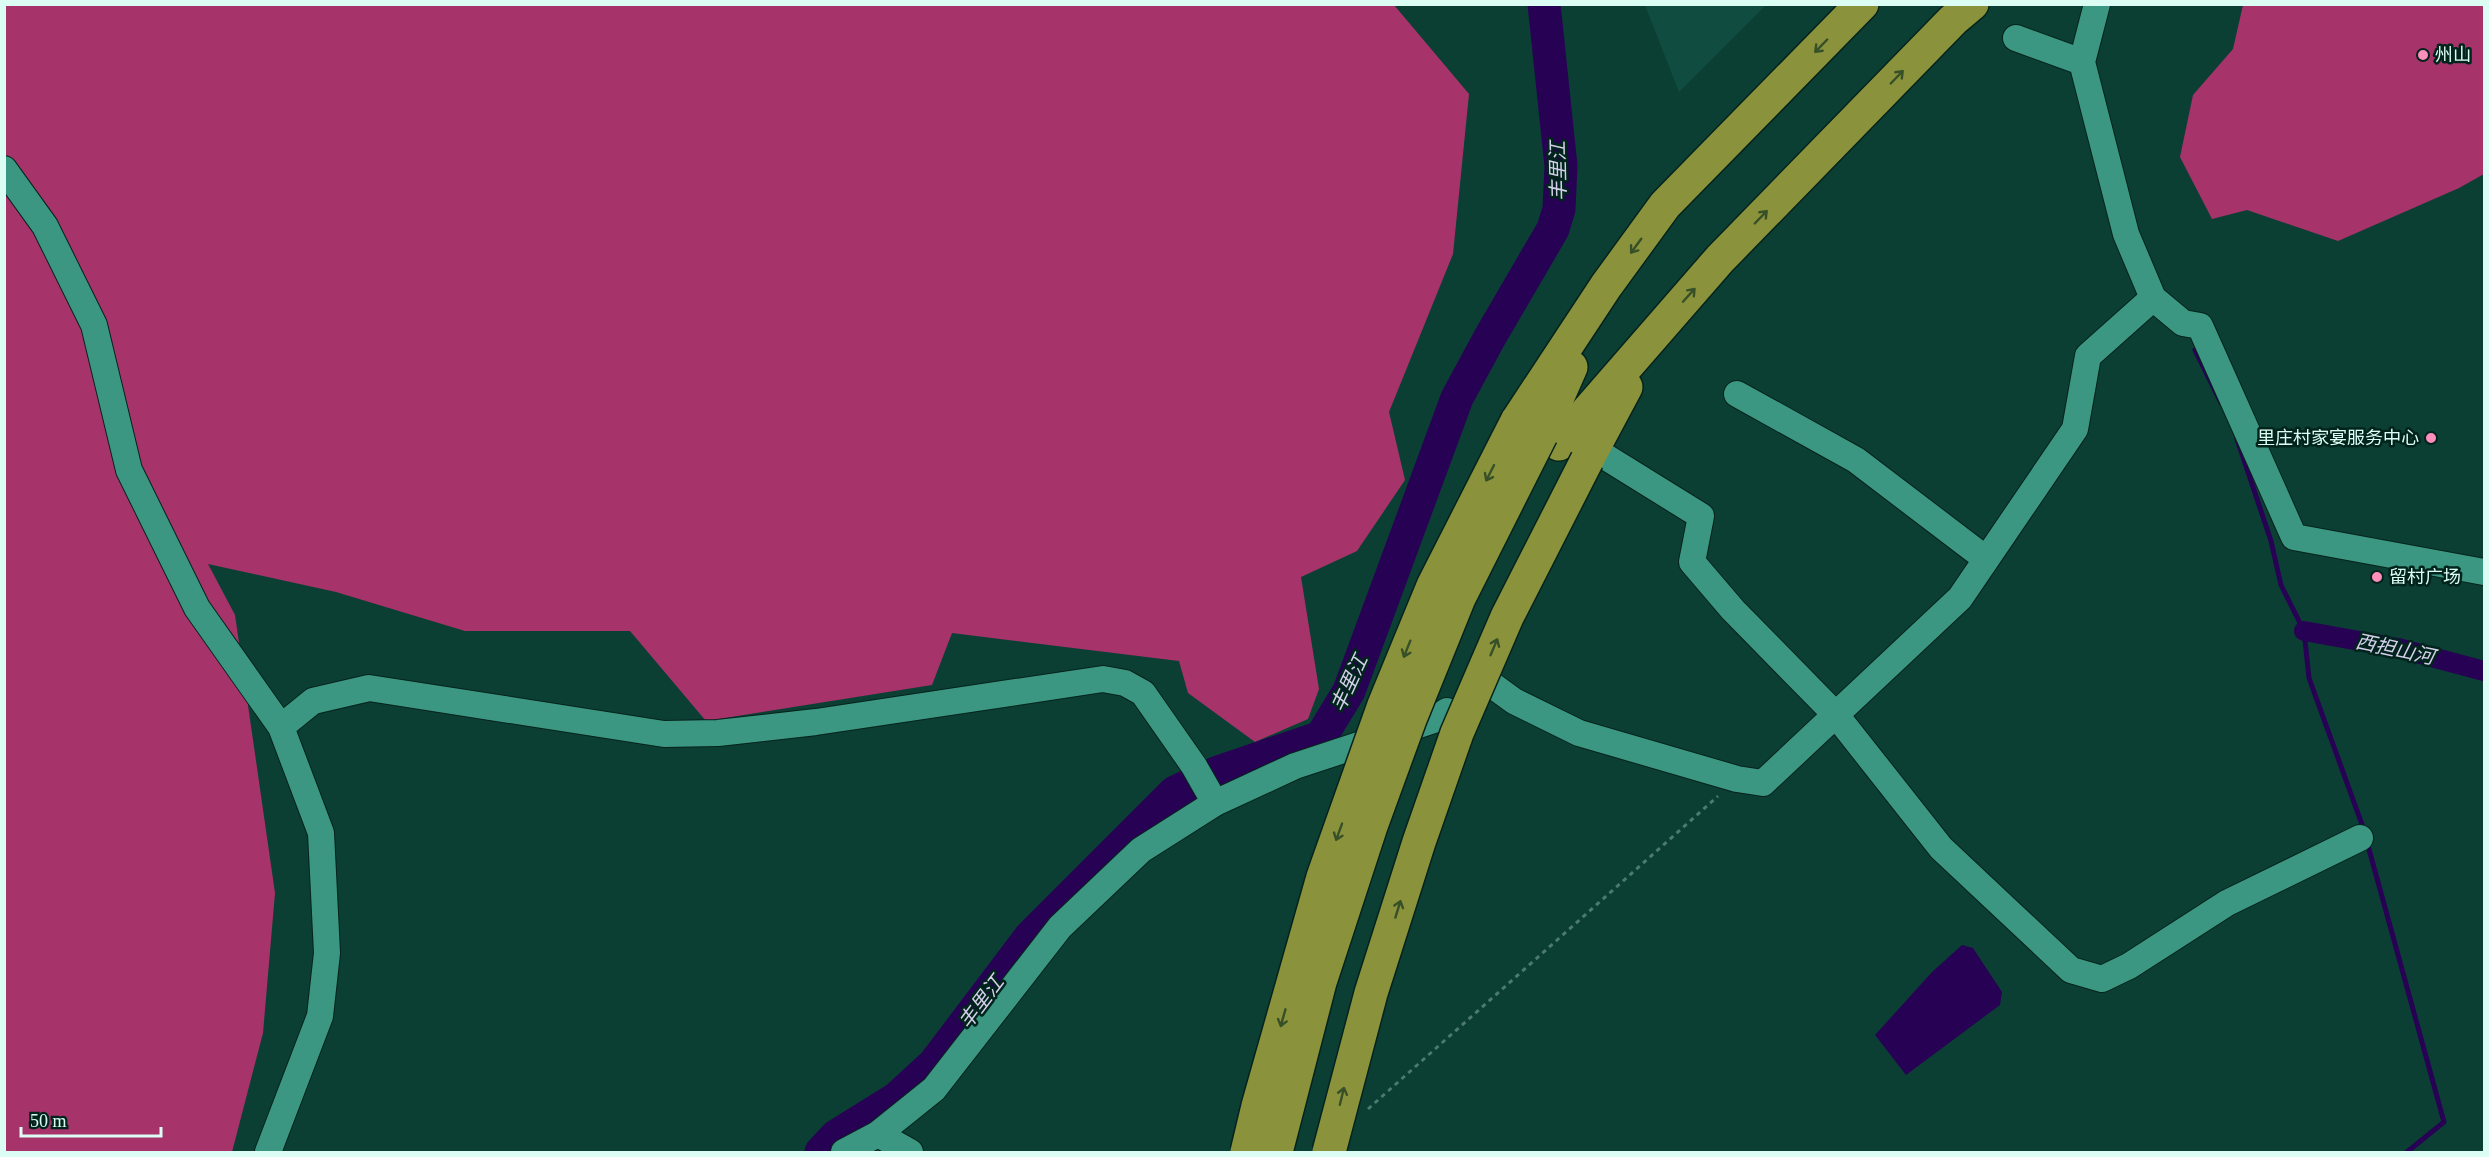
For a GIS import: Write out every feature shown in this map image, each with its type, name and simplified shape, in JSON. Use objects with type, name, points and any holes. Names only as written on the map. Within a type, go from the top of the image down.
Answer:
[{"type":"highway","points":[[1329,1152],[1371,993],[1419,842],[1458,733],[1507,617],[1561,443],[1606,286],[1665,205],[1862,4]]},
{"type":"highway","points":[[1247,1152],[1323,877],[1384,705],[1433,586],[1561,443],[1720,259],[1971,4]]},
{"type":"highway","points":[[1276,1152],[1320,982],[1371,826],[1410,718],[1459,598],[1561,443]]},
{"type":"highway","points":[[1295,1152],[1344,976],[1390,832],[1428,725],[1476,605],[1561,443]]},
{"type":"street","points":[[2097,4],[2082,62],[2126,234],[2152,298],[2182,323],[2200,326],[2294,537],[2484,572]]},
{"type":"street","points":[[2016,38],[2082,62]]},
{"type":"street","points":[[4,169],[45,226],[94,325],[129,470],[197,608],[281,727],[321,833],[327,953],[320,1016],[268,1152]]},
{"type":"street","points":[[1481,677],[1514,702],[1579,734],[1737,779],[1763,783],[1960,598],[2075,429],[2088,356],[2152,298]]},
{"type":"street","points":[[1737,394],[1856,460],[1986,559]]},
{"type":"street","points":[[1561,443],[1701,516],[1692,562],[1733,610],[1836,715],[1941,848],[2071,970],[2102,979],[2128,966],[2227,903],[2360,838]]},
{"type":"street","points":[[281,727],[313,700],[369,688],[664,734],[707,733],[816,722],[1103,679],[1125,684],[1143,693],[1194,766],[1212,799]]},
{"type":"street","points":[[844,1152],[878,1134],[934,1089],[1060,927],[1141,850],[1212,799],[1295,766],[1434,720],[1448,711]]},
{"type":"street","points":[[878,1134],[910,1152]]},
{"type":"path","points":[[1364,1113],[1737,779]]},
{"type":"shaded area","points":[[5,5],[1394,5],[1469,94],[1453,254],[1389,412],[1405,480],[1357,551],[1301,577],[1319,689],[1308,719],[1255,742],[1188,693],[1179,661],[952,633],[932,685],[706,721],[630,631],[465,631],[336,592],[208,564],[235,615],[275,893],[263,1033],[232,1152],[5,1152]]},
{"type":"shaded area","points":[[1645,5],[1766,5],[1679,92]]},
{"type":"shaded area","points":[[2243,5],[2484,5],[2484,174],[2459,188],[2338,241],[2247,210],[2212,219],[2180,157],[2193,95],[2233,49]]},
{"type":"shaded area","points":[[1962,945],[1973,948],[2002,992],[2000,1005],[1906,1075],[1875,1035],[1932,972]]},
{"type":"waterway","name":"丰里江","points":[[821,1152],[836,1136],[897,1098],[934,1064],[1030,937],[1175,792],[1218,772],[1321,737],[1349,691],[1457,398],[1553,229],[1559,209],[1561,166],[1544,4]]},
{"type":"waterway","points":[[2195,350],[2221,403]]},
{"type":"waterway","name":"西担山河","points":[[2237,439],[2271,541],[2281,585],[2304,631],[2309,678],[2364,830]]},
{"type":"waterway","name":"西担山河","points":[[2304,631],[2398,648],[2484,671]]},
{"type":"waterway","points":[[2367,842],[2444,1122],[2407,1152]]},
{"type":"place","name":"州山","points":[[2423,55]]},
{"type":"place","name":"里庄村家宴服务中心","points":[[2431,438]]},
{"type":"place","name":"留村广场","points":[[2377,577]]}]
